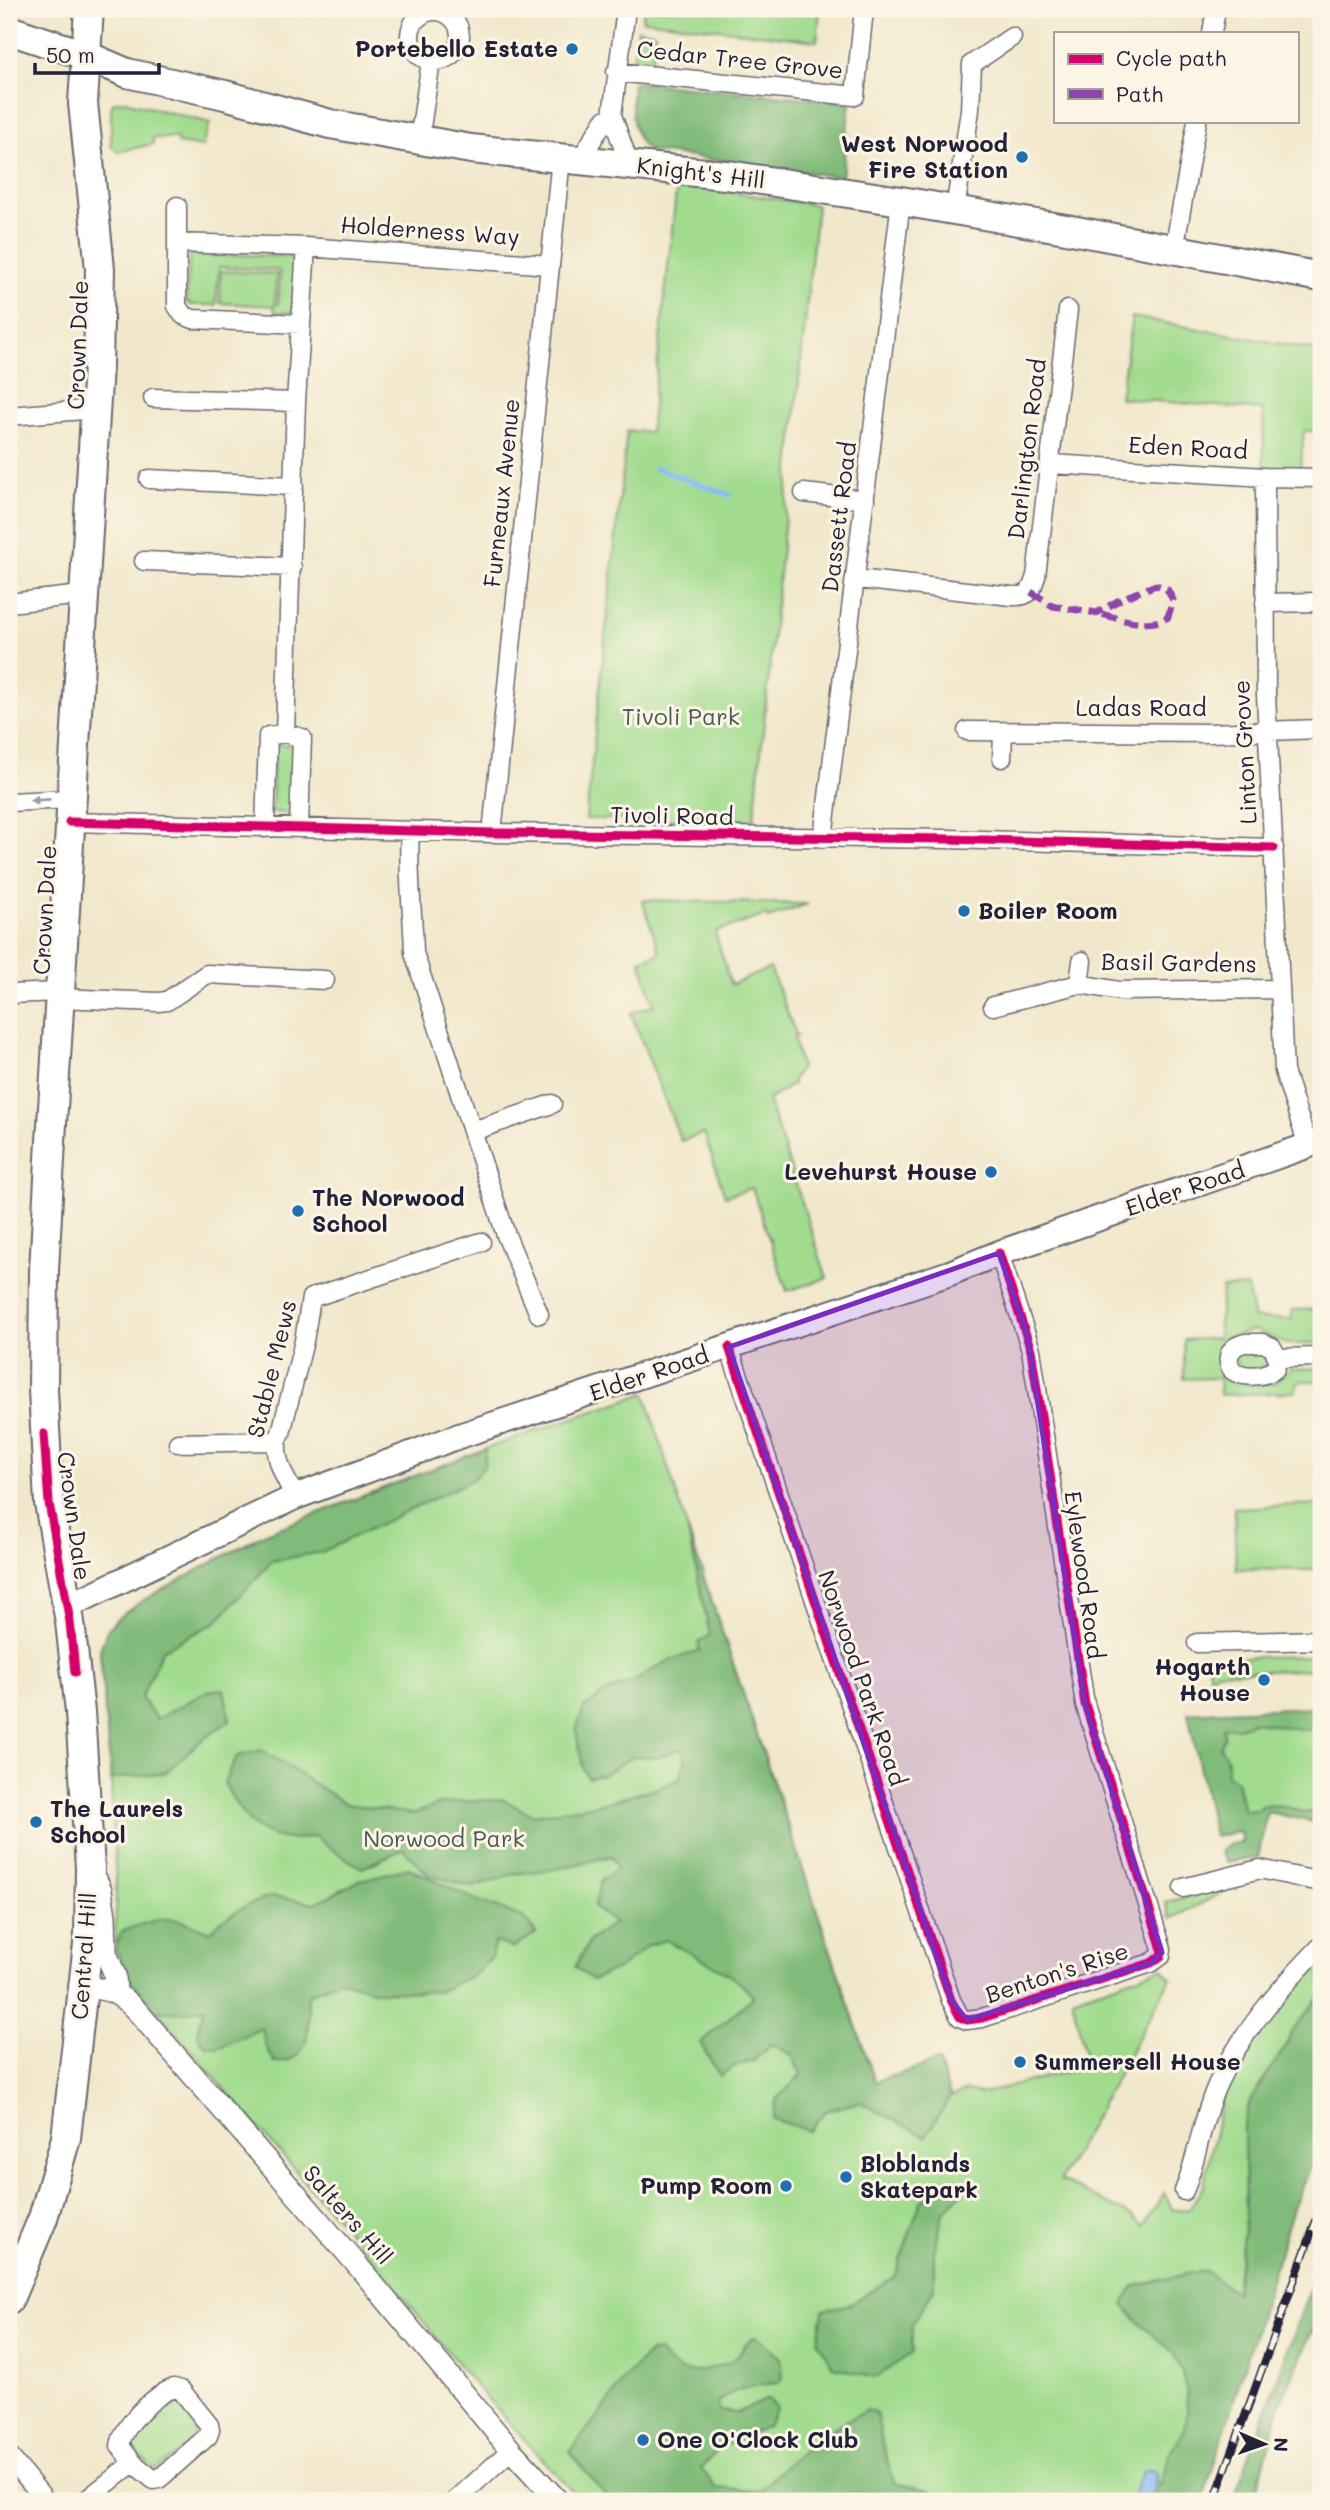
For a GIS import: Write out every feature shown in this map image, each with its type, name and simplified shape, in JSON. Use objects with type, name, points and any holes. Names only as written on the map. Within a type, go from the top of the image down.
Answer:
[{"type":"main road","name":"Crown Dale","points":[[66,1604],[55,1549],[47,1486],[43,1390],[44,1270],[82,595],[96,409],[100,269],[83,103],[89,9]]},
{"type":"main road","name":"Knight's Hill","points":[[9,30],[85,55],[127,73],[225,95],[330,124],[419,141],[735,176],[956,210],[1321,276]]},
{"type":"main road","name":"Elder Road","points":[[66,1604],[85,1598],[295,1497],[459,1436],[950,1273],[999,1253],[1315,1144]]},
{"type":"main road","name":"Central Hill","points":[[9,2299],[43,2218],[66,2138],[89,1935],[90,1868],[80,1712],[66,1604]]},
{"type":"street","points":[[625,9],[612,115],[629,164]]},
{"type":"street","name":"Cedar Tree Grove","points":[[616,72],[855,96],[864,9]]},
{"type":"street","points":[[1212,32],[1216,9]]},
{"type":"street","points":[[956,210],[970,110],[972,64],[1012,37]]},
{"type":"street","points":[[419,141],[431,61]]},
{"type":"street","points":[[571,159],[612,115]]},
{"type":"street","points":[[1174,250],[1197,122]]},
{"type":"street","name":"Furneaux Avenue","points":[[492,833],[550,265],[571,159]]},
{"type":"street","name":"Dassett Road","points":[[823,838],[857,579],[901,201]]},
{"type":"street","points":[[177,206],[177,306],[183,315],[193,319],[301,324]]},
{"type":"street","name":"Holderness Way","points":[[177,243],[306,247],[550,265]]},
{"type":"street","points":[[285,733],[296,402],[306,247]]},
{"type":"street","name":"Darlington Road","points":[[857,579],[1024,597],[1031,592],[1037,576],[1068,310]]},
{"type":"street","points":[[153,398],[296,402]]},
{"type":"street","points":[[9,416],[96,409]]},
{"type":"street","name":"Eden Road","points":[[1051,464],[1321,478]]},
{"type":"street","name":"Linton Grove","points":[[1265,477],[1268,732],[1284,1071],[1315,1144]]},
{"type":"street","points":[[149,479],[294,486]]},
{"type":"street","points":[[804,493],[865,500]]},
{"type":"street","points":[[144,561],[292,568]]},
{"type":"street","points":[[9,603],[82,595]]},
{"type":"street","points":[[1265,603],[1321,602]]},
{"type":"street","name":"Ladas Road","points":[[967,731],[1268,732],[1321,729]]},
{"type":"street","points":[[1002,758],[1003,732]]},
{"type":"street","points":[[265,828],[268,736],[285,733],[302,738],[299,828]]},
{"type":"street","name":"Tivoli Road","points":[[9,802],[70,811],[265,828],[1274,848]]},
{"type":"street","points":[[410,831],[408,866],[414,953],[506,1235],[539,1314]]},
{"type":"street","name":"Basil Gardens","points":[[1079,984],[1082,961]]},
{"type":"street","points":[[9,994],[158,1002],[167,1000],[207,974],[325,980]]},
{"type":"street","name":"Basil Gardens","points":[[993,1006],[1079,984],[1120,991],[1279,989]]},
{"type":"street","points":[[473,1131],[552,1104]]},
{"type":"street","name":"Stable Mews","points":[[295,1497],[278,1459],[276,1441],[281,1433],[304,1341],[311,1298],[481,1242]]},
{"type":"street","name":"Eylewood Road","points":[[999,1253],[1027,1334],[1035,1370],[1084,1704],[1147,1898],[1162,1949],[1161,1956]]},
{"type":"street","name":"Norwood Park Road","points":[[729,1347],[951,2000],[962,2020]]},
{"type":"street","points":[[1278,1358],[1321,1357]]},
{"type":"street","points":[[178,1443],[276,1441]]},
{"type":"street","points":[[1197,1643],[1321,1640]]},
{"type":"street","points":[[84,1987],[116,1993],[115,1975],[106,1952],[101,1890],[90,1868]]},
{"type":"street","points":[[1183,1888],[1260,1869],[1321,1882]]},
{"type":"street","points":[[1184,2191],[1218,2083],[1268,2004],[1321,1946]]},
{"type":"street","name":"Benton's Rise","points":[[962,2020],[982,2018],[1151,1963],[1161,1956]]},
{"type":"street","name":"Salters Hill","points":[[116,1993],[137,2011],[162,2039],[353,2260],[511,2450],[558,2501]]},
{"type":"street","points":[[174,2388],[181,2390],[209,2425],[208,2436],[159,2479],[153,2480],[133,2463],[120,2446],[126,2427],[165,2392],[174,2388]]},
{"type":"street","points":[[455,2501],[511,2450]]},
{"type":"street","points":[[9,2456],[46,2501]]},
{"type":"street","points":[[85,2501],[133,2463]]},
{"type":"highlighted area","points":[[999,1253],[1027,1334],[1085,1704],[1162,1953],[1151,1963],[967,2020],[951,2000],[729,1347]]},
{"type":"green space","points":[[644,9],[820,9],[817,41],[642,20]]},
{"type":"green space","points":[[638,29],[655,33],[652,62],[633,60]]},
{"type":"green space","points":[[633,82],[850,102],[842,177],[649,151],[642,145],[635,128],[632,109]]},
{"type":"green space","points":[[125,101],[210,123],[202,147],[177,143],[177,138],[153,138],[153,144],[118,152],[111,146],[111,108],[114,102]]},
{"type":"green space","name":"Tivoli Park","points":[[677,184],[817,205],[754,820],[586,819],[627,431],[650,432]]},
{"type":"green space","points":[[190,254],[290,256],[295,265],[293,313],[275,312],[274,306],[220,303],[221,271],[277,274],[275,304],[278,304],[280,273],[277,270],[219,267],[216,305],[192,305],[186,302]]},
{"type":"green space","points":[[1132,317],[1321,351],[1319,431],[1304,431],[1300,473],[1264,470],[1263,410],[1120,398]]},
{"type":"green space","points":[[294,745],[294,814],[272,812],[274,747]]},
{"type":"green space","points":[[642,900],[808,904],[715,932],[731,985],[770,968],[797,1037],[793,1037],[801,1068],[793,1079],[793,1084],[768,1100],[827,1278],[787,1291],[752,1188],[725,1196],[704,1133],[681,1141],[631,1013],[654,1005],[640,960],[660,953]]},
{"type":"green space","points":[[1247,1287],[1254,1319],[1292,1319],[1292,1310],[1321,1309],[1321,1344],[1286,1344],[1254,1330],[1225,1339],[1220,1345],[1220,1372],[1228,1381],[1251,1385],[1275,1383],[1290,1369],[1321,1368],[1321,1381],[1299,1381],[1295,1392],[1220,1395],[1219,1378],[1184,1379],[1184,1340],[1218,1338],[1222,1288]]},
{"type":"green space","points":[[1266,1349],[1271,1366],[1243,1370],[1233,1357],[1236,1351]]},
{"type":"green space","name":"Norwood Park","points":[[645,1393],[688,1531],[875,2082],[938,2061],[951,2097],[966,2091],[981,2094],[1088,2066],[1072,1999],[1162,1968],[1171,1978],[1060,2180],[1132,2216],[1144,2226],[1164,2193],[1173,2210],[1189,2209],[1204,2185],[1224,2088],[1262,2026],[1292,1995],[1321,1956],[1321,1995],[1291,2033],[1287,2044],[1250,2101],[1244,2125],[1245,2220],[1235,2294],[1190,2501],[581,2501],[477,2387],[368,2254],[127,1977],[115,1948],[116,1888],[111,1779],[100,1650],[108,1629],[118,1618],[142,1601],[264,1534],[493,1446]]},
{"type":"green space","points":[[485,1449],[484,1467],[472,1480],[322,1552],[272,1561],[215,1623],[162,1650],[141,1698],[157,1719],[207,1691],[224,1689],[230,1720],[196,1745],[165,1773],[111,1779],[100,1650],[108,1629],[118,1618],[142,1601],[264,1534]]},
{"type":"green space","points":[[1321,1504],[1321,1570],[1236,1569],[1234,1508]]},
{"type":"green space","points":[[688,1531],[875,2082],[938,2061],[950,2097],[926,2137],[860,2102],[825,2111],[809,2131],[773,2119],[776,2100],[801,2075],[792,2055],[772,2044],[753,2061],[733,2067],[720,2076],[700,2043],[753,1997],[723,1971],[666,1940],[649,1945],[620,1968],[592,1980],[575,1967],[590,1940],[614,1923],[594,1907],[601,1881],[617,1868],[612,1856],[556,1869],[513,1874],[473,1887],[429,1875],[403,1849],[362,1868],[315,1836],[283,1839],[259,1829],[240,1810],[224,1782],[237,1756],[262,1750],[346,1804],[413,1814],[442,1803],[502,1799],[532,1815],[596,1805],[661,1787],[679,1779],[685,1761],[684,1750],[675,1750],[658,1758],[633,1756],[603,1775],[588,1778],[583,1769],[576,1730],[584,1708],[605,1693],[634,1681],[664,1663],[700,1650],[698,1643],[710,1635]]},
{"type":"green space","points":[[1312,1656],[1313,1670],[1215,1672],[1214,1675],[1209,1675],[1208,1658]]},
{"type":"green space","points":[[1312,1707],[1313,1718],[1321,1718],[1321,1823],[1267,1812],[1258,1857],[1226,1862],[1220,1852],[1228,1845],[1242,1842],[1240,1832],[1214,1836],[1188,1713]]},
{"type":"green space","points":[[1312,1707],[1313,1718],[1321,1718],[1321,1727],[1306,1730],[1253,1722],[1239,1728],[1223,1728],[1225,1737],[1220,1747],[1227,1758],[1227,1774],[1237,1780],[1244,1811],[1256,1810],[1264,1805],[1284,1806],[1302,1812],[1321,1811],[1321,1823],[1267,1812],[1258,1857],[1226,1862],[1220,1852],[1228,1845],[1242,1842],[1240,1832],[1214,1836],[1188,1713]]},
{"type":"green space","points":[[409,1868],[473,1899],[523,1917],[536,1933],[513,1948],[495,1942],[492,1956],[477,1973],[438,1992],[376,1991],[339,1980],[308,1995],[308,2029],[303,2049],[288,2061],[275,2062],[265,2046],[262,2028],[218,2048],[206,2046],[198,2037],[199,2022],[205,2008],[181,2013],[156,2011],[127,1977],[115,1948],[122,1931],[148,1922],[175,1919],[209,1932],[247,1905],[273,1896],[316,1903],[360,1880]]},
{"type":"green space","points":[[1249,1879],[1171,1919],[1166,1903]]},
{"type":"green space","points":[[1321,1995],[1321,2144],[1293,2208],[1203,2500],[1151,2501],[1161,2483],[1171,2450],[1185,2429],[1187,2393],[1174,2354],[1123,2304],[1134,2286],[1204,2270],[1236,2293],[1245,2220],[1244,2125],[1250,2101],[1287,2044],[1291,2033]]},
{"type":"green space","points":[[947,2186],[963,2192],[943,2213],[934,2252],[934,2289],[912,2325],[912,2353],[875,2378],[833,2367],[818,2341],[823,2310],[851,2304],[894,2277],[921,2201]]},
{"type":"green space","points":[[1321,2258],[1321,2311],[1280,2405],[1254,2501],[1233,2501]]},
{"type":"green space","points":[[756,2336],[781,2358],[783,2378],[778,2383],[738,2390],[717,2404],[720,2411],[737,2413],[768,2399],[777,2408],[767,2426],[718,2449],[701,2468],[716,2488],[760,2491],[810,2445],[837,2426],[868,2410],[877,2414],[894,2483],[930,2490],[932,2501],[611,2501],[569,2452],[623,2380],[650,2352],[659,2351],[671,2364],[684,2371],[699,2371],[731,2361]]},
{"type":"green space","points":[[175,2393],[193,2420],[194,2437],[182,2451],[156,2470],[135,2452],[131,2442],[132,2435],[135,2428],[147,2432],[161,2416],[151,2411]]},
{"type":"water","points":[[1144,2470],[1155,2471],[1156,2481],[1153,2492],[1142,2501],[1134,2496]]},
{"type":"waterway","points":[[655,468],[730,495]]},
{"type":"railway","points":[[1214,2501],[1321,2207]]},
{"type":"marked path","points":[[1031,592],[1053,606],[1097,613],[1121,599],[1156,585],[1167,589],[1173,600],[1168,617],[1152,623],[1133,622],[1097,613]]},
{"type":"cycle path","points":[[69,822],[1274,848]]},
{"type":"cycle path","points":[[729,1347],[951,2000],[960,2017],[967,2020],[982,2018],[1151,1963],[1161,1956],[1162,1949],[1085,1704],[1031,1350],[999,1253]]},
{"type":"cycle path","points":[[44,1434],[49,1503],[70,1622],[75,1672]]},
{"type":"place","name":"Portebello Estate","points":[[572,49]]},
{"type":"place","name":"West Norwood Fire Station","points":[[1022,157]]},
{"type":"place","name":"Boiler Room","points":[[964,911]]},
{"type":"place","name":"Levehurst House","points":[[991,1172]]},
{"type":"place","name":"The Norwood School","points":[[298,1211]]},
{"type":"place","name":"Hogarth House","points":[[1264,1680]]},
{"type":"place","name":"The Laurels School","points":[[36,1822]]},
{"type":"place","name":"Summersell House","points":[[1020,2062]]},
{"type":"place","name":"Bloblands Skatepark","points":[[846,2177]]},
{"type":"place","name":"Pump Room","points":[[786,2186]]},
{"type":"place","name":"One O'Clock Club","points":[[643,2440]]}]
